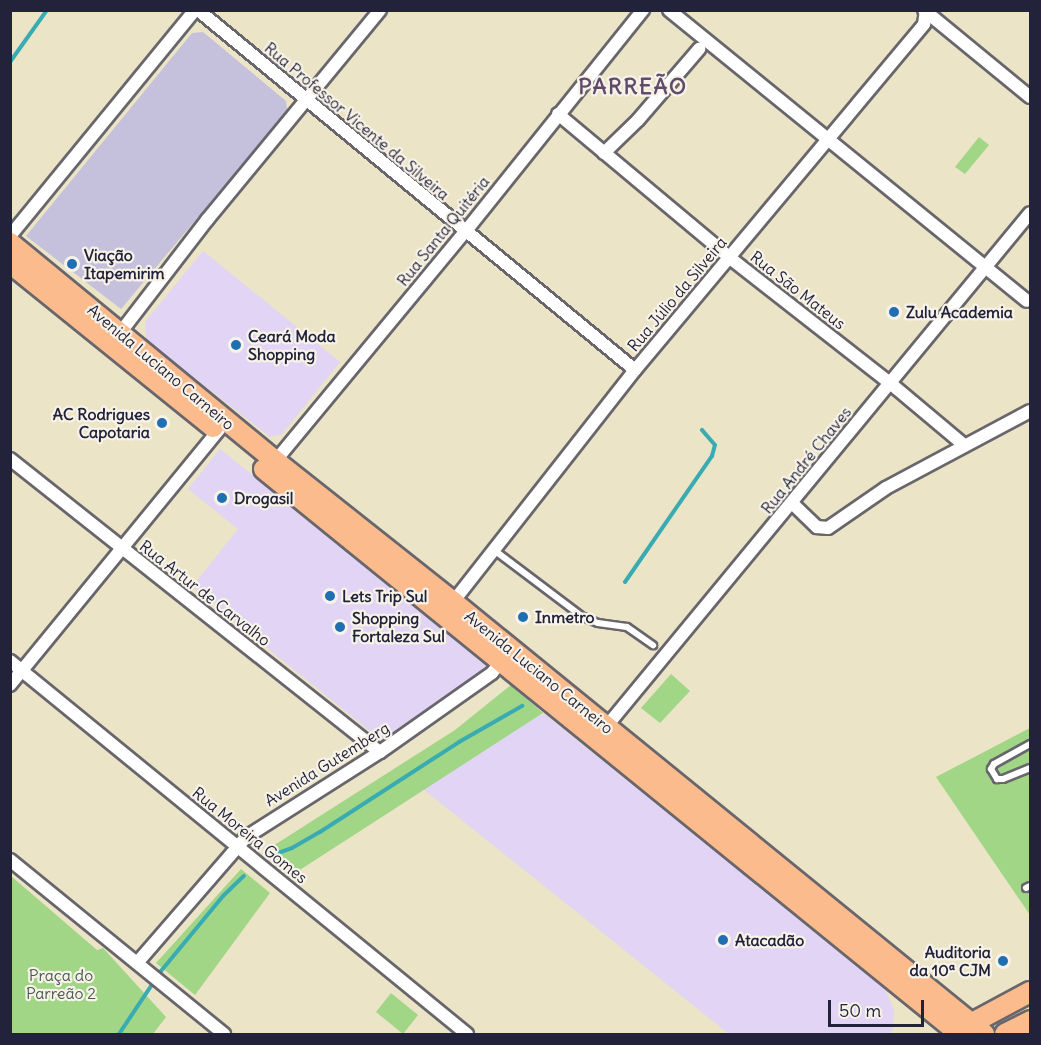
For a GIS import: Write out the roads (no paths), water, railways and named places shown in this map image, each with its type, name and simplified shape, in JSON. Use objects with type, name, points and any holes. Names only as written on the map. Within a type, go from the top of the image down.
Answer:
[{"type":"main road","name":"Avenida Luciano Carneiro","points":[[10,243],[120,333],[222,425],[501,662],[540,683],[606,727],[964,1032]]},
{"type":"main road","name":"Avenida Luciano Carneiro","points":[[10,263],[222,425]]},
{"type":"main road","name":"Avenida Luciano Carneiro","points":[[271,466],[453,602],[540,683],[964,1032]]},
{"type":"main road","points":[[964,1032],[1030,992]]},
{"type":"main road","points":[[1005,1035],[1030,1021]]},
{"type":"street","name":"Rua Professor Vicente da Silveira","points":[[196,10],[635,370]]},
{"type":"street","points":[[10,236],[196,10]]},
{"type":"street","points":[[120,333],[207,220],[380,10]]},
{"type":"street","name":"Rua Santa Quitéria","points":[[271,466],[465,232],[643,10]]},
{"type":"street","points":[[669,10],[1027,301]]},
{"type":"street","points":[[925,11],[1030,97]]},
{"type":"street","name":"Rua Júlio da Silveira","points":[[453,602],[635,370],[924,24],[925,11]]},
{"type":"street","points":[[604,153],[639,120],[699,49]]},
{"type":"street","name":"Rua São Mateus","points":[[558,114],[730,258],[890,383],[964,445]]},
{"type":"street","name":"Rua André Chaves","points":[[606,727],[1030,213]]},
{"type":"street","points":[[792,503],[817,527],[828,528],[886,488],[1030,411]]},
{"type":"street","points":[[10,685],[222,425]]},
{"type":"street","name":"Rua Artur de Carvalho","points":[[10,459],[380,752]]},
{"type":"street","name":"Rua Moreira Gomes","points":[[10,661],[467,1035]]},
{"type":"street","name":"Avenida Gutemberg","points":[[142,968],[237,846],[268,821],[380,752],[492,673],[501,662]]},
{"type":"street","points":[[10,860],[224,1035]]},
{"type":"lane","points":[[494,550],[583,616],[598,623],[627,627],[653,645]]},
{"type":"lane","points":[[1030,744],[994,764],[991,769],[997,779],[1003,779],[1030,768]]},
{"type":"waterway","points":[[10,62],[47,10]]},
{"type":"waterway","points":[[625,582],[712,456],[715,445],[702,430]]},
{"type":"waterway","points":[[267,857],[292,848],[320,832],[459,742],[522,706]]},
{"type":"waterway","points":[[119,1034],[161,971],[223,896],[244,876]]},
{"type":"place","name":"Viação Itapemirim","points":[[72,264]]},
{"type":"place","name":"Zulu Academia","points":[[894,312]]},
{"type":"place","name":"Ceará Moda Shopping","points":[[236,345]]},
{"type":"place","name":"AC Rodrigues Capotaria","points":[[162,423]]},
{"type":"place","name":"Drogasil","points":[[222,498]]},
{"type":"place","name":"Lets Trip Sul","points":[[330,596]]},
{"type":"place","name":"Inmetro","points":[[523,617]]},
{"type":"place","name":"Shopping Fortaleza Sul","points":[[340,627]]},
{"type":"place","name":"Atacadão","points":[[723,940]]},
{"type":"place","name":"Auditoria da 10ª CJM","points":[[1003,961]]},
{"type":"district","name":"PARREÃO","points":[[633,87]]},
{"type":"park label","name":"Praça do Parreão 2","points":[[61,984]]}]
